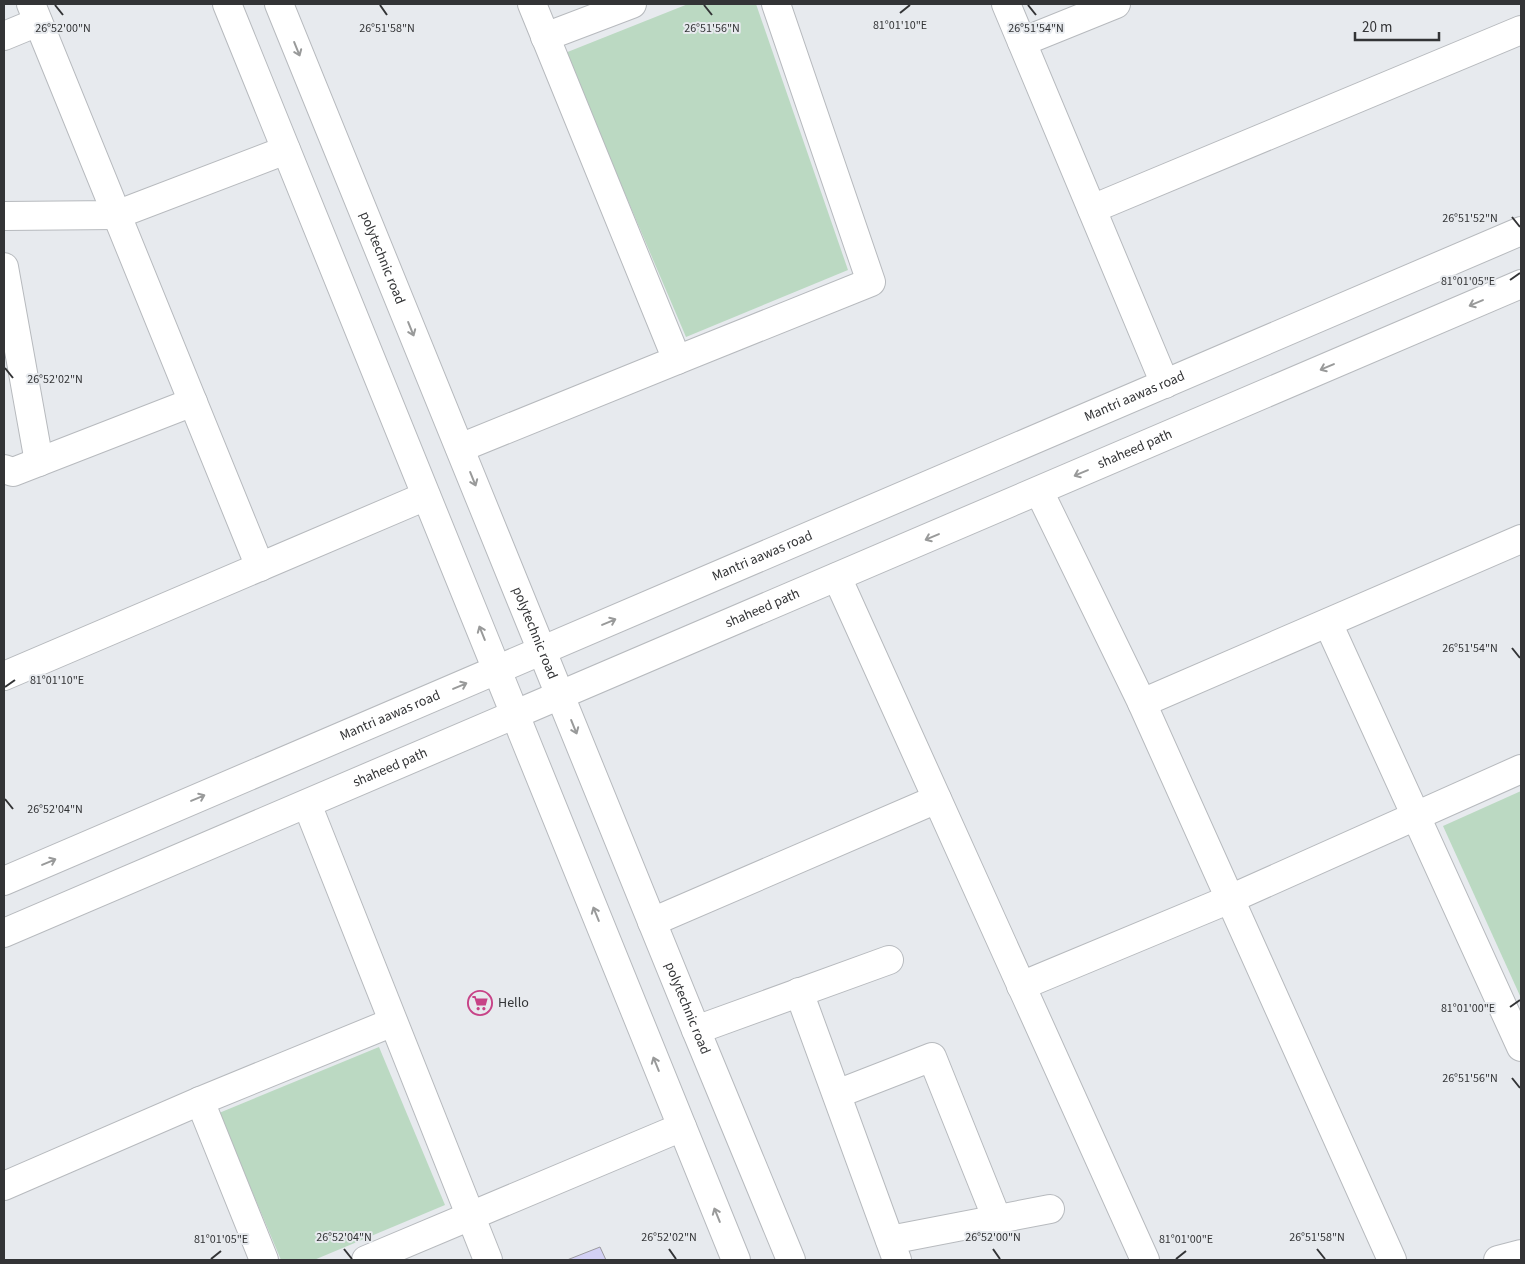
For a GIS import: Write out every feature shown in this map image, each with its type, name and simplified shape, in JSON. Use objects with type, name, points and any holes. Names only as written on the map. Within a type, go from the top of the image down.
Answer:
[{"type":"street","points":[[227,4],[736,1260]]},
{"type":"street","name":"polytechnic road","points":[[279,4],[696,1030],[792,1260]]},
{"type":"street","points":[[532,4],[676,360]]},
{"type":"street","points":[[545,37],[632,4]]},
{"type":"street","points":[[460,448],[871,282],[776,4]]},
{"type":"street","points":[[1006,4],[1165,384]]},
{"type":"street","points":[[1022,42],[1116,4]]},
{"type":"street","points":[[4,36],[34,13],[260,567]]},
{"type":"street","points":[[1092,209],[1521,30]]},
{"type":"street","points":[[4,216],[116,215],[286,150]]},
{"type":"street","name":"Mantri aawas road","points":[[4,881],[1521,231]]},
{"type":"street","points":[[4,271],[39,462]]},
{"type":"street","name":"shaheed path","points":[[4,932],[1521,284]]},
{"type":"street","points":[[7,477],[39,462],[193,402]]},
{"type":"street","points":[[1039,491],[1142,704],[1392,1260]]},
{"type":"street","points":[[4,676],[426,496]]},
{"type":"street","points":[[1142,704],[1521,539]]},
{"type":"street","points":[[837,577],[1145,1260]]},
{"type":"street","points":[[1328,623],[1519,1037]]},
{"type":"street","points":[[1021,986],[1230,899],[1521,769]]},
{"type":"street","points":[[652,922],[937,799]]},
{"type":"street","points":[[307,804],[488,1260]]},
{"type":"street","points":[[696,1030],[889,960]]},
{"type":"street","points":[[799,992],[894,1250],[997,1219],[1050,1209]]},
{"type":"street","points":[[4,1186],[393,1022]]},
{"type":"street","points":[[837,1094],[932,1057],[997,1219]]},
{"type":"street","points":[[200,1102],[264,1260]]},
{"type":"street","points":[[366,1260],[682,1127]]},
{"type":"street","points":[[1498,1260],[1521,1254]]},
{"type":"green space","points":[[688,4],[756,4],[848,270],[686,337],[565,53]]},
{"type":"green space","points":[[1521,791],[1521,998],[1443,826]]},
{"type":"green space","points":[[379,1047],[445,1205],[314,1260],[281,1260],[219,1113]]},
{"type":"building","points":[[600,1247],[606,1260],[567,1260]]},
{"type":"place","name":"Hello","points":[[480,1003]]}]
